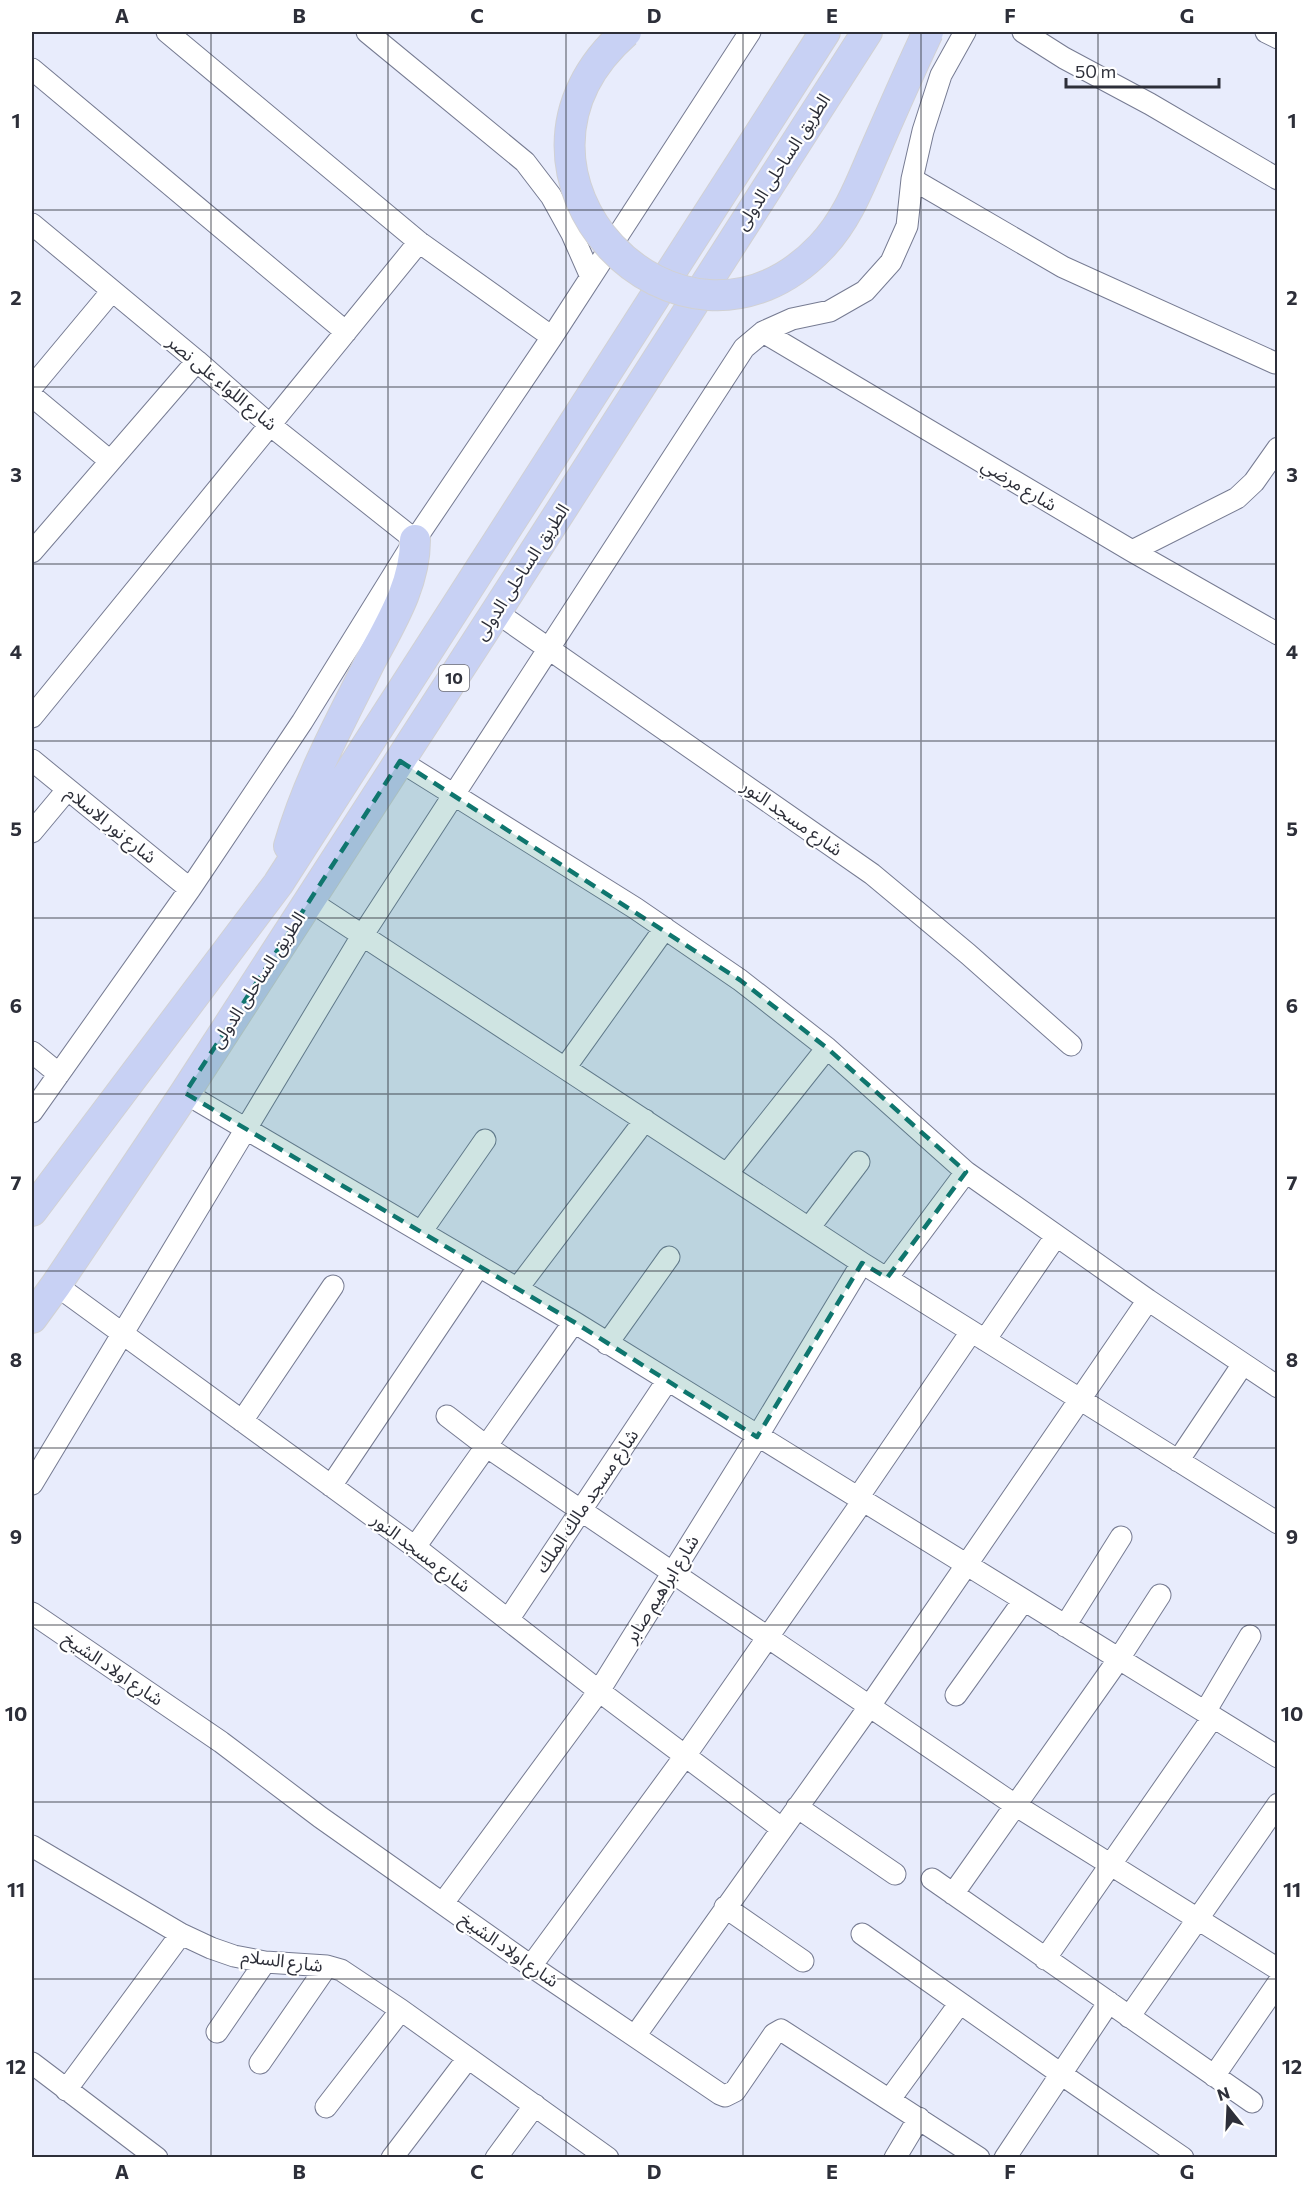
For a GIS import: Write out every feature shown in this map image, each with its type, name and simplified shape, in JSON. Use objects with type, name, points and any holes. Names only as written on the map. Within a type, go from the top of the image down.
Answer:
[{"type":"highway","points":[[627,32],[601,57],[586,80],[576,105],[570,153],[574,181],[581,200],[603,239],[634,268],[651,279],[686,291],[724,294],[752,289],[779,279],[810,258],[834,231],[856,193],[928,32]]},
{"type":"highway","name":"الطريق الساحلى الدولى","points":[[32,1211],[278,884],[825,32]]},
{"type":"highway","name":"الطريق الساحلى الدولى","points":[[32,1318],[185,1092],[310,901],[867,32]]},
{"type":"highway","points":[[278,884],[298,819],[327,748],[407,588],[415,556],[415,540]]},
{"type":"street","points":[[167,32],[419,242],[552,337]]},
{"type":"street","points":[[367,32],[525,162],[551,196],[572,234],[591,277]]},
{"type":"street","points":[[32,1112],[190,890],[302,722],[415,540],[552,337],[750,32]]},
{"type":"street","points":[[32,1484],[362,936],[744,348],[763,332],[792,320],[830,311],[865,291],[891,262],[907,226],[912,179],[923,130],[941,75],[965,32]]},
{"type":"street","points":[[1023,32],[1064,58],[1150,104],[1278,179]]},
{"type":"street","points":[[1266,32],[1278,38]]},
{"type":"street","points":[[32,69],[346,332]]},
{"type":"street","points":[[912,179],[1063,267],[1275,363]]},
{"type":"street","name":"شارع اللواء على نصر","points":[[32,224],[270,425],[415,540]]},
{"type":"street","points":[[32,717],[419,242]]},
{"type":"street","points":[[32,387],[112,291]]},
{"type":"street","name":"شارع مرضي","points":[[763,332],[1132,551],[1276,630]]},
{"type":"street","points":[[32,552],[197,361]]},
{"type":"street","points":[[32,396],[110,461]]},
{"type":"street","points":[[1132,551],[1237,498],[1254,482],[1278,448]]},
{"type":"street","name":"شارع مسجد النور","points":[[496,612],[872,874],[968,954],[1071,1045]]},
{"type":"street","name":"شارع نور الاسلام","points":[[32,760],[190,890]]},
{"type":"street","points":[[400,761],[666,928],[740,980],[827,1048],[966,1172],[1148,1300],[1278,1387]]},
{"type":"street","points":[[32,832],[67,790]]},
{"type":"street","points":[[310,901],[862,1263],[1079,1400],[1276,1520]]},
{"type":"street","points":[[565,1068],[666,928]]},
{"type":"street","points":[[727,1174],[827,1048]]},
{"type":"street","points":[[32,1052],[59,1074]]},
{"type":"street","points":[[185,1092],[574,1322],[1278,1757]]},
{"type":"street","points":[[517,1289],[645,1120]]},
{"type":"street","points":[[421,1232],[485,1140]]},
{"type":"street","points":[[809,1228],[858,1162]]},
{"type":"street","points":[[887,1278],[966,1172]]},
{"type":"street","points":[[531,1965],[770,1637],[860,1500],[978,1336],[1056,1236]]},
{"type":"street","points":[[608,1344],[669,1257]]},
{"type":"street","name":"شارع ابراهيم صابر","points":[[442,1903],[599,1691],[862,1263]]},
{"type":"street","points":[[330,1486],[479,1266]]},
{"type":"street","name":"شارع مسجد النور","points":[[56,1285],[415,1547],[599,1691],[781,1828]]},
{"type":"street","points":[[242,1421],[333,1286]]},
{"type":"street","points":[[635,2036],[869,1707],[1148,1300]]},
{"type":"street","points":[[415,1547],[574,1322]]},
{"type":"street","points":[[1178,1461],[1242,1364]]},
{"type":"street","name":"شارع مسجد مالك الملك","points":[[508,1620],[667,1381]]},
{"type":"street","points":[[447,1416],[486,1446],[1015,1805],[1278,1969]]},
{"type":"street","points":[[1065,1626],[1121,1537]]},
{"type":"street","points":[[953,1894],[1118,1660],[1160,1595]]},
{"type":"street","points":[[956,1695],[1024,1600]]},
{"type":"street","name":"شارع اولاد الشيخ","points":[[32,1613],[221,1742],[320,1817],[442,1903],[725,2096],[735,2091],[774,2034],[782,2030],[979,2157]]},
{"type":"street","points":[[1046,1959],[1209,1714],[1250,1635]]},
{"type":"street","points":[[1129,2017],[1278,1804]]},
{"type":"street","points":[[797,1807],[895,1874]]},
{"type":"street","name":"شارع السلام","points":[[32,1846],[181,1934],[218,1951],[265,1962],[327,1966],[341,1970],[535,2105],[603,2156]]},
{"type":"street","points":[[932,1879],[1252,2102]]},
{"type":"street","points":[[725,1907],[803,1961]]},
{"type":"street","points":[[66,2090],[181,1934]]},
{"type":"street","points":[[862,1934],[1184,2157]]},
{"type":"street","points":[[217,2031],[265,1962]]},
{"type":"street","points":[[260,2063],[327,1966]]},
{"type":"street","points":[[1214,2076],[1278,1983]]},
{"type":"street","points":[[1005,2157],[1109,2002]]},
{"type":"street","points":[[890,2099],[960,2003]]},
{"type":"street","points":[[326,2107],[401,2010]]},
{"type":"street","points":[[392,2157],[468,2058]]},
{"type":"street","points":[[32,2063],[157,2157]]},
{"type":"street","points":[[496,2157],[535,2105]]},
{"type":"street","points":[[895,2157],[919,2118]]},
{"type":"highlighted area","points":[[400,761],[740,980],[827,1048],[966,1172],[887,1278],[862,1263],[757,1437],[574,1322],[185,1093]]}]
